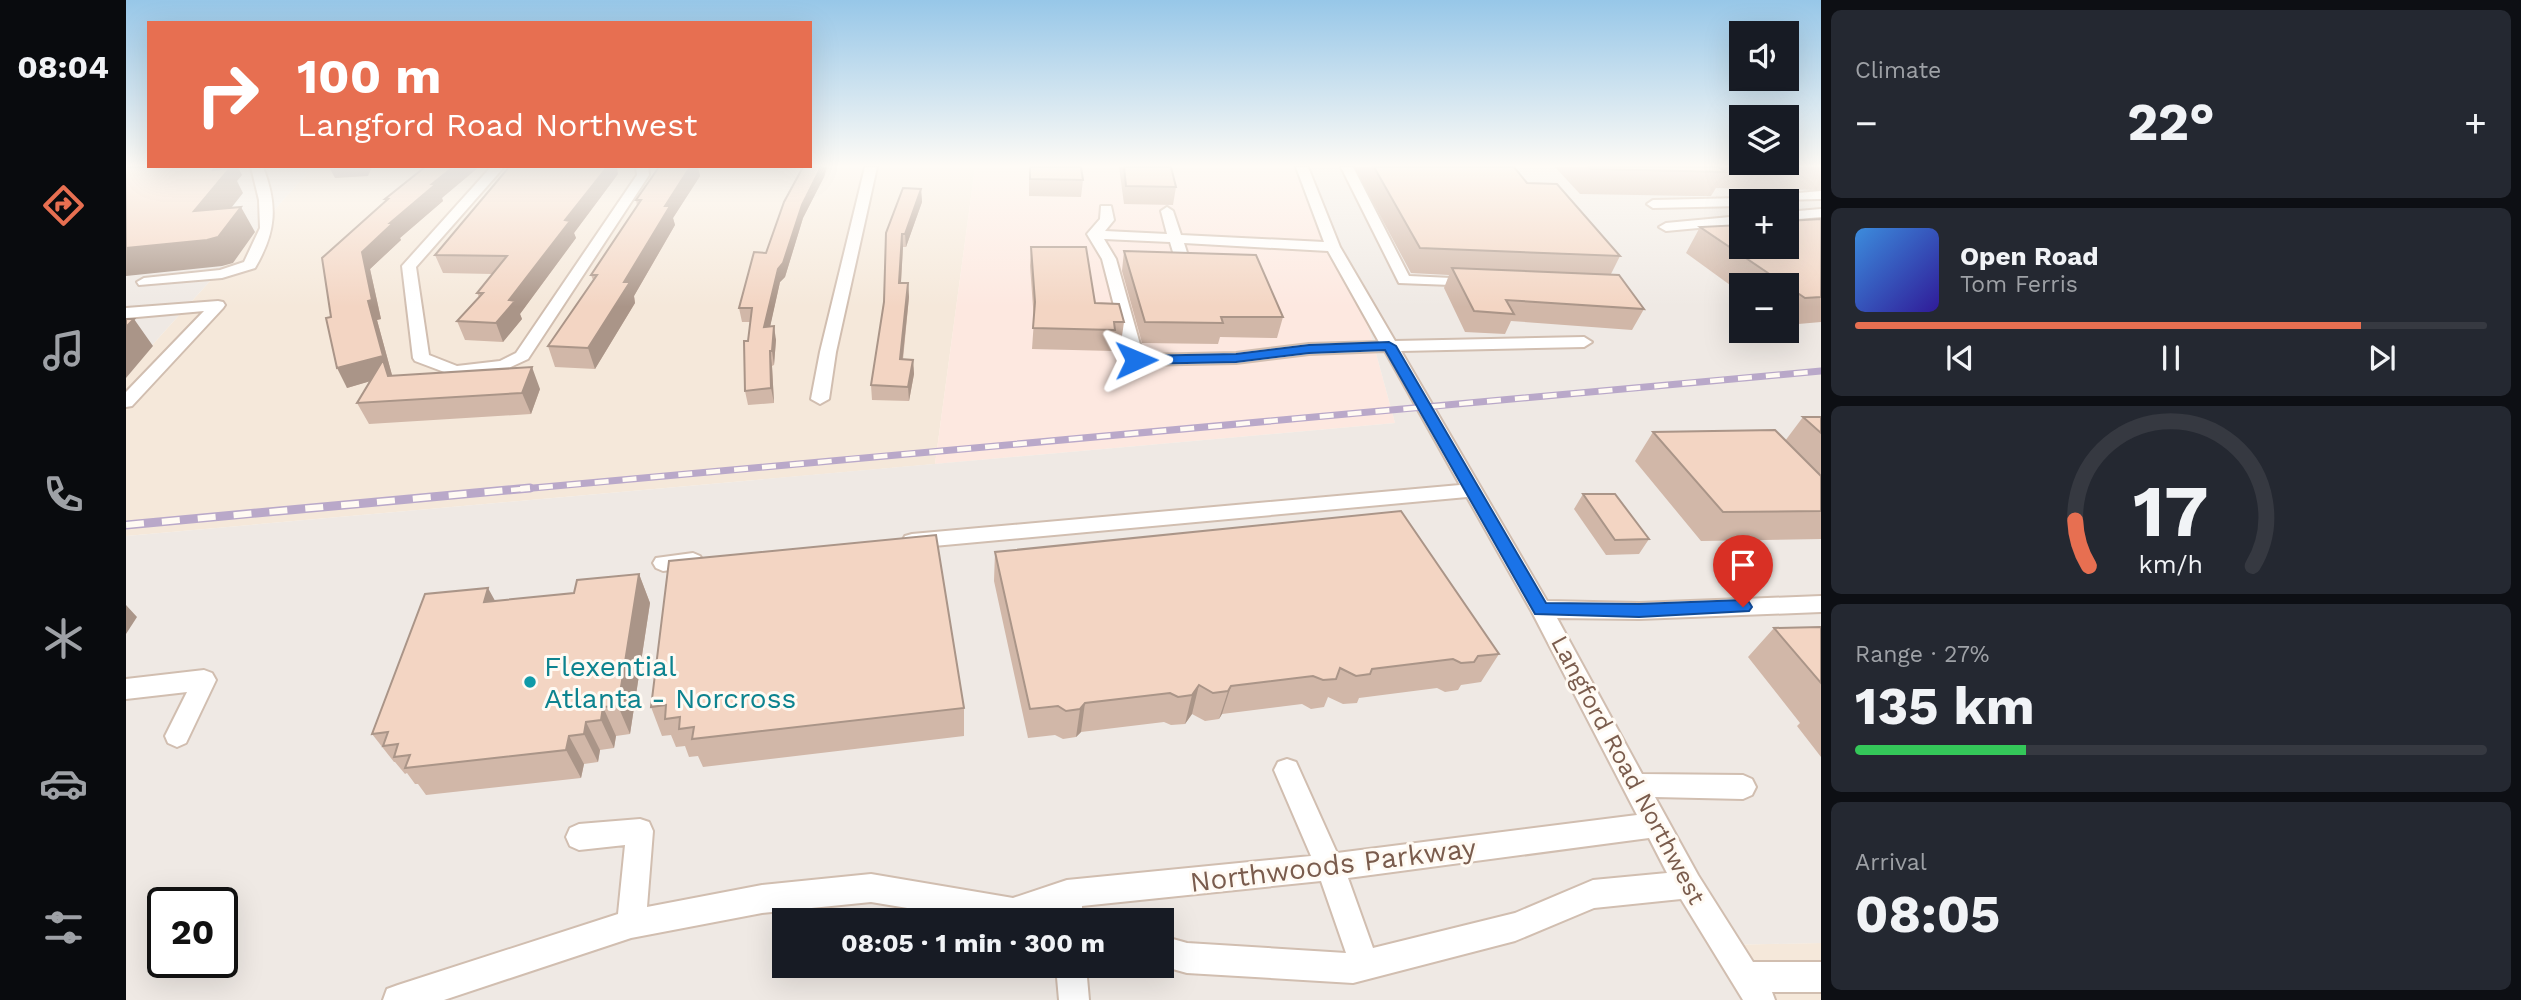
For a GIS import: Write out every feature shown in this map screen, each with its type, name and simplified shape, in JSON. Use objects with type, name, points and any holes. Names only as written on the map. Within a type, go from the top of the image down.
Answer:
[{"type":"street","points":[[144,282],[222,274],[250,265],[256,247],[265,233],[265,214]]},
{"type":"street","points":[[456,214],[409,266],[421,358],[455,371],[504,365],[522,356],[617,214]]},
{"type":"street","points":[[820,399],[861,214]]},
{"type":"street","points":[[1094,234],[1107,220],[1106,214]]},
{"type":"street","points":[[1168,214],[1183,262]]},
{"type":"street","name":"Langford Road Northwest","points":[[1320,214],[1333,247],[1541,609],[1688,885],[1752,988]]},
{"type":"street","points":[[1666,227],[1729,221]]},
{"type":"street","points":[[1094,234],[1333,247]]},
{"type":"street","points":[[1094,234],[1109,259],[1136,360],[1236,358],[1309,349],[1584,342]]},
{"type":"street","points":[[126,313],[218,305],[126,402]]},
{"type":"street","points":[[896,542],[1472,490]]},
{"type":"street","points":[[663,564],[718,558]]},
{"type":"street","points":[[1541,609],[1639,611],[1821,604]]},
{"type":"street","points":[[126,689],[204,680],[177,736]]},
{"type":"street","points":[[1287,769],[1330,867],[1366,965]]},
{"type":"street","points":[[1633,785],[1743,787]]},
{"type":"street","name":"Northwoods Parkway","points":[[1068,907],[1330,867],[1655,825]]},
{"type":"street","points":[[579,837],[640,831],[631,925]]},
{"type":"street","points":[[1174,954],[1187,958],[1353,968],[1515,927],[1593,894],[1688,885]]},
{"type":"street","name":"Northwoods Parkway","points":[[398,1000],[631,925],[762,899],[871,888],[989,908]]},
{"type":"street","points":[[1752,988],[1821,977]]},
{"type":"street","points":[[1072,978],[1074,1000]]},
{"type":"lane","points":[[1371,214],[1404,279],[1485,283]]},
{"type":"shaded area","points":[[126,214],[271,214],[126,374]]},
{"type":"shaded area","points":[[271,214],[969,214],[935,464],[126,536],[126,374]]},
{"type":"shaded area","points":[[969,214],[1325,214],[1371,335],[1395,423],[935,464]]},
{"type":"shaded area","points":[[1325,214],[1729,214],[1729,259],[1799,259],[1799,214],[1821,214],[1821,943],[1723,945],[1753,1000],[126,1000],[126,536],[1395,423],[1371,335]]},
{"type":"shaded area","points":[[1821,943],[1821,1000],[1753,1000],[1722,945]]},
{"type":"building","points":[[126,214],[236,214],[218,237],[126,248]]},
{"type":"building","points":[[372,214],[401,214],[362,252],[372,300],[368,301],[383,356],[337,368],[326,318],[331,317],[322,258]]},
{"type":"building","points":[[470,214],[570,214],[565,220],[570,221],[509,300],[515,301],[496,323],[457,321],[483,293],[477,293],[507,256],[435,255]]},
{"type":"building","points":[[632,214],[665,214],[624,282],[630,282],[588,348],[548,346],[597,275],[591,275]]},
{"type":"building","points":[[780,214],[799,214],[783,263],[778,269],[764,327],[774,326],[770,351],[771,388],[745,391],[744,341],[748,341],[752,308],[739,308],[754,252],[766,253]]},
{"type":"building","points":[[893,214],[912,214],[905,234],[902,234],[899,283],[908,283],[900,359],[913,360],[908,387],[871,385],[884,302],[886,233]]},
{"type":"building","points":[[1401,214],[1583,214],[1620,256],[1420,248]]},
{"type":"building","points":[[1821,219],[1821,297],[1805,298],[1799,294],[1799,273],[1768,273],[1747,259],[1799,259],[1799,220]]},
{"type":"building","points":[[1729,226],[1729,247],[1700,227]]},
{"type":"building","points":[[1031,247],[1086,247],[1095,303],[1119,304],[1124,322],[1114,322],[1115,330],[1033,328],[1035,302]]},
{"type":"building","points":[[1124,251],[1256,255],[1283,317],[1221,317],[1223,323],[1145,322]]},
{"type":"building","points":[[1452,268],[1619,275],[1644,309],[1506,300],[1514,314],[1474,311]]},
{"type":"building","points":[[126,319],[134,319],[126,327]]},
{"type":"building","points":[[383,360],[388,376],[532,367],[522,393],[357,403]]},
{"type":"building","points":[[1803,417],[1821,417],[1821,433]]},
{"type":"building","points":[[1775,430],[1821,476],[1821,511],[1723,512],[1653,432]]},
{"type":"building","points":[[1583,494],[1615,494],[1649,539],[1615,540]]},
{"type":"building","points":[[1401,511],[1499,654],[1478,656],[1474,662],[1461,663],[1453,659],[1372,669],[1370,674],[1356,676],[1340,668],[1336,679],[1323,680],[1313,676],[1231,686],[1228,691],[1213,693],[1199,685],[1192,695],[1178,697],[1170,693],[1085,703],[1080,709],[1066,711],[1058,706],[1030,709],[995,552]]},
{"type":"building","points":[[936,535],[964,708],[692,739],[694,727],[679,729],[680,717],[665,719],[666,705],[651,707],[669,561]]},
{"type":"building","name":"Flexential Atlanta - Norcross","points":[[639,574],[618,706],[603,707],[601,720],[586,722],[584,734],[569,736],[566,750],[405,768],[410,755],[394,757],[398,744],[383,746],[388,732],[372,734],[425,594],[488,588],[484,602],[574,593],[577,580]]},
{"type":"building","points":[[1821,627],[1821,683],[1774,628]]},
{"type":"railway","points":[[511,490],[1821,371]]},
{"type":"railway","points":[[126,525],[530,488]]},
{"type":"place","name":"Flexential Atlanta - Norcross","points":[[530,682]]},
{"type":"route","points":[[1136,360],[1236,358],[1309,349],[1389,346],[1541,609],[1639,611],[1743,607]]}]
